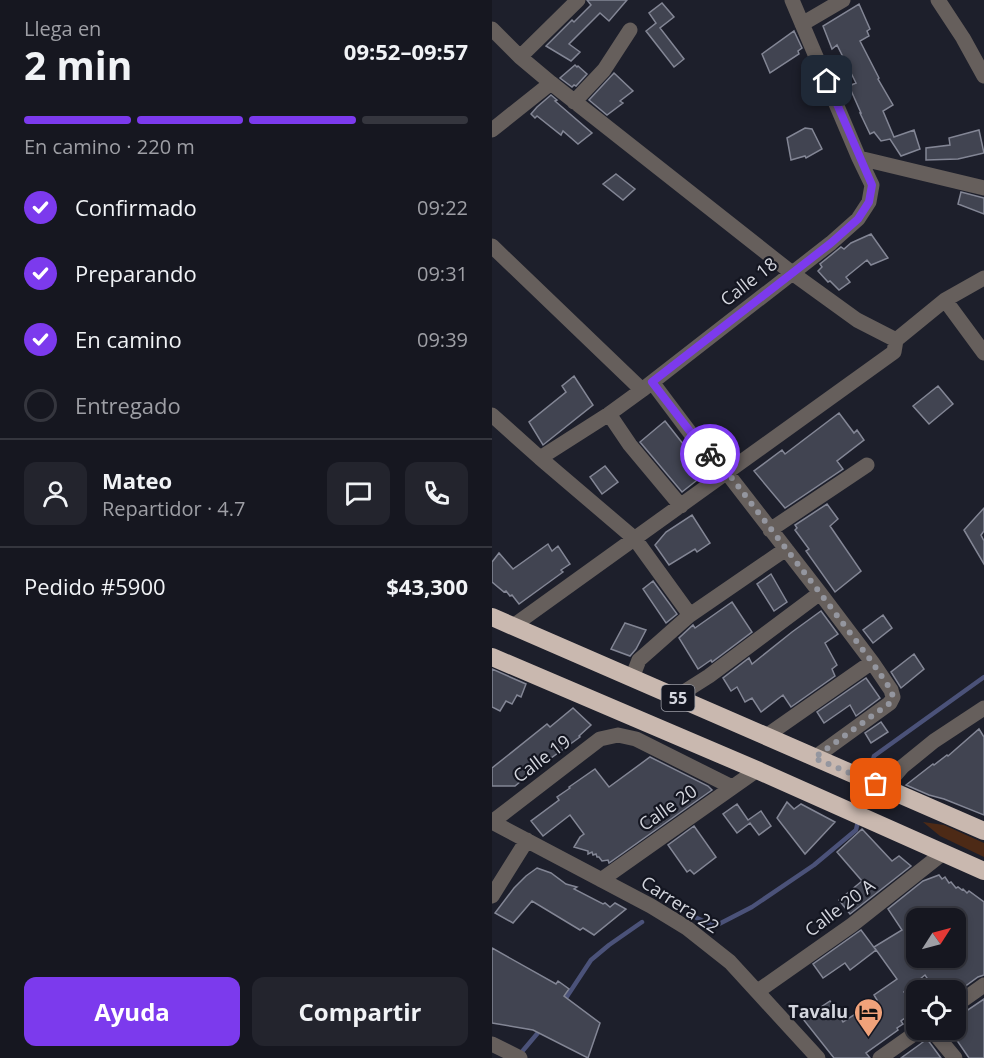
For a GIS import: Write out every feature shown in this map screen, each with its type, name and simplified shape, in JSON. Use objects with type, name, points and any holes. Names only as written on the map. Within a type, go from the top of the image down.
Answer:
[{"type":"highway","name":"55","points":[[492,617],[984,831]]},
{"type":"highway","name":"55","points":[[492,657],[757,770],[984,871]]},
{"type":"street","points":[[520,57],[578,0]]},
{"type":"street","name":"Calle 18","points":[[540,458],[609,414],[647,386],[831,243],[858,219],[869,202],[872,185],[792,0]]},
{"type":"street","points":[[802,24],[843,0]]},
{"type":"street","points":[[940,1],[984,76]]},
{"type":"street","points":[[492,29],[520,57],[574,102],[792,273],[857,320],[896,339]]},
{"type":"street","points":[[574,102],[604,70],[630,30]]},
{"type":"street","points":[[492,130],[551,83]]},
{"type":"street","points":[[859,158],[984,188]]},
{"type":"street","points":[[492,246],[647,386],[728,473],[891,690],[893,697],[890,703],[814,758]]},
{"type":"street","points":[[513,627],[894,352],[896,339],[945,300],[984,278]]},
{"type":"street","points":[[945,300],[984,353]]},
{"type":"street","points":[[609,414],[630,445],[681,506]]},
{"type":"street","points":[[492,415],[635,539],[690,615]]},
{"type":"street","points":[[770,530],[867,465]]},
{"type":"street","points":[[632,678],[639,660],[690,615],[786,549]]},
{"type":"street","points":[[676,697],[709,676],[820,593]]},
{"type":"street","points":[[766,736],[872,662]]},
{"type":"street","points":[[875,784],[902,767],[934,741],[981,716]]},
{"type":"street","name":"Calle 19","points":[[492,822],[600,740],[618,735],[636,739],[732,787]]},
{"type":"street","name":"Calle 20","points":[[601,880],[757,770]]},
{"type":"street","name":"Carrera 22","points":[[492,822],[651,906],[687,928],[730,962],[818,1058]]},
{"type":"street","points":[[492,897],[527,840]]},
{"type":"street","name":"Calle 20 A","points":[[758,991],[852,925],[943,853]]},
{"type":"street","points":[[966,998],[984,986]]},
{"type":"street","points":[[880,1058],[906,1040]]},
{"type":"street","points":[[940,1040],[955,1058]]},
{"type":"street","points":[[492,1044],[516,1056]]},
{"type":"shaded area","points":[[923,822],[944,825],[984,843],[984,857],[940,836]]},
{"type":"building","points":[[587,0],[627,0],[609,21],[600,13],[569,44],[580,52],[571,61],[546,46],[591,5]]},
{"type":"building","points":[[662,3],[674,17],[660,28],[684,59],[674,67],[646,31],[656,23],[649,13]]},
{"type":"building","points":[[859,4],[870,29],[867,31],[869,36],[860,41],[893,105],[883,111],[894,137],[914,130],[920,149],[901,156],[890,139],[881,141],[874,132],[870,134],[849,86],[856,83],[837,45],[832,49],[823,26]]},
{"type":"building","points":[[794,31],[802,48],[798,51],[799,54],[770,73],[762,54]]},
{"type":"building","points":[[575,65],[587,74],[576,86],[572,87],[560,78]]},
{"type":"building","points":[[614,73],[633,91],[620,101],[623,103],[607,115],[589,100]]},
{"type":"building","points":[[551,95],[592,133],[578,144],[563,131],[561,135],[537,116],[535,118],[531,114]]},
{"type":"building","points":[[805,128],[812,129],[822,149],[806,158],[805,156],[791,160],[787,138]]},
{"type":"building","points":[[979,130],[984,153],[958,159],[926,160],[926,148],[950,145],[949,138]]},
{"type":"building","points":[[616,174],[635,189],[623,200],[603,184]]},
{"type":"building","points":[[961,192],[984,198],[984,214],[958,204]]},
{"type":"building","points":[[871,234],[888,258],[871,265],[867,260],[846,277],[850,282],[839,290],[818,271],[822,267],[820,264],[841,247],[844,249],[851,243]]},
{"type":"building","points":[[574,376],[593,405],[543,445],[529,422],[566,392],[562,386]]},
{"type":"building","points":[[938,386],[953,404],[929,424],[913,406]]},
{"type":"building","points":[[839,413],[854,433],[857,430],[864,440],[837,461],[843,469],[785,508],[754,471],[782,450],[785,454]]},
{"type":"building","points":[[665,421],[706,473],[682,492],[640,442]]},
{"type":"building","points":[[605,466],[618,482],[602,494],[590,477]]},
{"type":"building","points":[[827,504],[838,519],[830,526],[861,571],[835,592],[806,551],[809,549],[795,530],[797,528],[795,525]]},
{"type":"building","points":[[984,508],[984,531],[981,535],[984,541],[984,564],[964,530]]},
{"type":"building","points":[[692,515],[710,543],[697,552],[695,549],[669,565],[655,545],[666,532]]},
{"type":"building","points":[[548,544],[552,551],[558,546],[570,564],[561,570],[563,572],[519,604],[512,595],[510,596],[492,582],[492,562],[499,553],[513,569]]},
{"type":"building","points":[[771,574],[787,602],[774,611],[757,584]]},
{"type":"building","points":[[653,581],[677,614],[666,623],[643,589]]},
{"type":"building","points":[[732,602],[752,632],[712,662],[711,660],[698,669],[679,638],[693,625],[695,628]]},
{"type":"building","points":[[821,611],[838,634],[825,643],[837,665],[832,669],[835,676],[791,707],[783,695],[761,712],[752,698],[745,702],[737,687],[731,691],[723,678],[749,658],[752,664]]},
{"type":"building","points":[[883,615],[892,628],[873,643],[863,630]]},
{"type":"building","points":[[625,623],[646,630],[630,656],[611,649]]},
{"type":"building","points":[[914,654],[924,669],[901,688],[891,672]]},
{"type":"building","points":[[492,669],[526,684],[521,697],[517,695],[512,704],[506,701],[500,711],[492,707]]},
{"type":"building","points":[[866,678],[880,698],[856,716],[850,705],[824,723],[817,712]]},
{"type":"building","points":[[573,708],[591,725],[580,737],[550,757],[515,786],[492,786],[492,768],[547,724],[550,727]]},
{"type":"building","points":[[881,722],[888,732],[871,743],[865,733]]},
{"type":"building","points":[[979,729],[984,737],[984,815],[906,785],[933,764],[948,756]]},
{"type":"building","points":[[650,757],[712,790],[609,863],[608,860],[602,861],[592,852],[588,854],[588,851],[574,847],[584,834],[570,815],[543,836],[531,821],[559,800],[557,797],[569,787],[595,769],[609,787]]},
{"type":"building","points":[[787,802],[794,809],[801,804],[835,822],[805,854],[777,818]]},
{"type":"building","points":[[737,804],[748,820],[761,811],[771,826],[759,835],[750,823],[737,833],[723,814]]},
{"type":"building","points":[[694,826],[716,857],[694,874],[690,870],[687,872],[668,845]]},
{"type":"building","points":[[862,829],[892,861],[899,856],[911,866],[850,914],[839,900],[862,881],[837,852]]},
{"type":"building","points":[[537,868],[551,873],[566,884],[577,887],[574,889],[603,904],[610,907],[615,903],[626,909],[594,935],[583,928],[580,930],[532,901],[513,923],[495,913],[514,888]]},
{"type":"building","points":[[939,875],[942,879],[945,877],[956,888],[963,889],[967,893],[969,891],[984,902],[984,975],[966,986],[966,980],[928,980],[925,975],[919,980],[906,980],[904,992],[906,1017],[901,1021],[903,1024],[897,1028],[898,1030],[866,1053],[870,1058],[834,1058],[803,1019],[830,1001],[843,1022],[877,1000],[874,995],[897,979],[874,947],[902,930],[888,909],[923,881]]},
{"type":"building","points":[[861,930],[876,950],[850,970],[845,963],[823,978],[813,964]]},
{"type":"building","points":[[492,948],[556,984],[558,981],[569,989],[564,996],[600,1023],[588,1058],[533,1030],[492,1023]]},
{"type":"building","points":[[984,999],[984,1058],[969,1058],[957,1040],[966,1040],[966,1011]]},
{"type":"building","points":[[928,1040],[941,1058],[901,1058]]},
{"type":"waterway","points":[[869,775],[874,756],[984,677]]},
{"type":"waterway","points":[[861,810],[867,786]]},
{"type":"waterway","points":[[687,913],[705,922],[719,924],[752,907],[814,865],[856,830],[858,821]]},
{"type":"waterway","points":[[564,1001],[591,960],[642,922]]},
{"type":"waterway","points":[[520,1054],[542,1028]]},
{"type":"way so far","points":[[710,454],[728,473],[891,690],[893,697],[890,703],[814,758],[876,784]]},
{"type":"place","name":"Tavalu","points":[[869,1038]]},
{"type":"route","points":[[710,454],[652,382],[831,243],[858,219],[869,202],[872,185],[827,81]]}]
